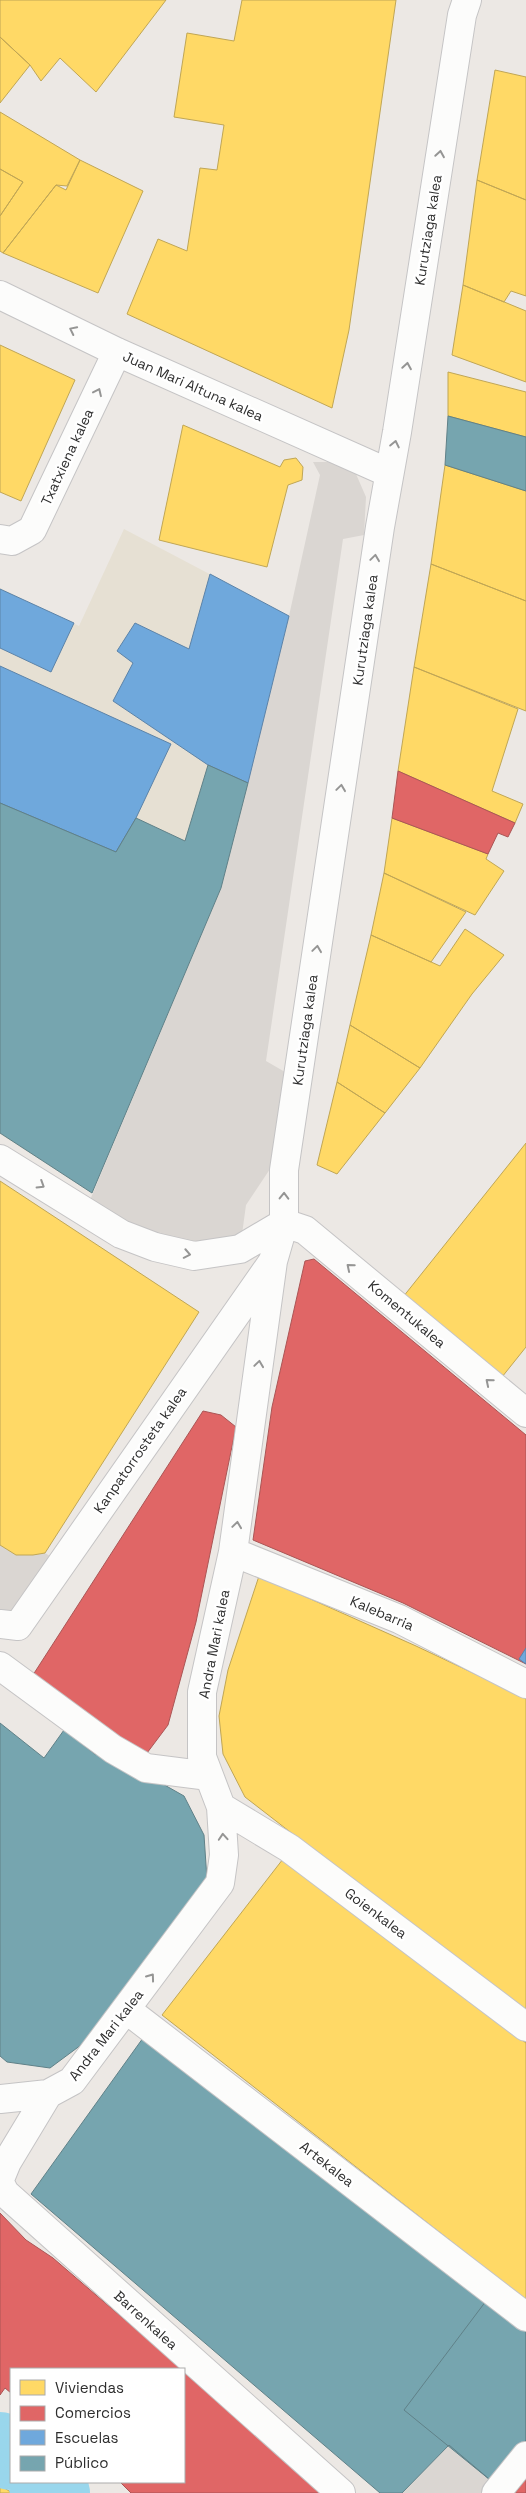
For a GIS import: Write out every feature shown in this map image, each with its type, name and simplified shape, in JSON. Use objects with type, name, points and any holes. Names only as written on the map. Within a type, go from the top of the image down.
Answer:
[{"type":"street","name":"Kurutziaga kalea","points":[[273,1261],[284,1223],[284,1170],[389,473],[462,15],[467,0]]},
{"type":"street","name":"Juan Mari Altuna kalea","points":[[0,295],[117,352],[389,473]]},
{"type":"street","name":"Txatxiena kalea","points":[[0,539],[12,541],[32,530],[117,352]]},
{"type":"street","points":[[0,1160],[121,1234],[155,1247],[194,1256],[240,1249],[284,1223]]},
{"type":"street","name":"Komentukalea","points":[[284,1223],[305,1230],[526,1413]]},
{"type":"street","name":"Andra Mari kalea","points":[[0,2099],[48,2094],[72,2081],[127,2010],[220,1883],[224,1855],[221,1807],[202,1757],[202,1692],[234,1552],[273,1261]]},
{"type":"street","name":"Kanpatorrosteta kalea","points":[[0,1624],[18,1626],[273,1261]]},
{"type":"street","name":"Kalebarria","points":[[234,1552],[399,1619],[526,1684]]},
{"type":"street","points":[[0,1666],[113,1749],[146,1768],[210,1776]]},
{"type":"street","name":"Goienkalea","points":[[221,1807],[289,1848],[526,2027]]},
{"type":"street","name":"Artekalea","points":[[127,2010],[526,2317]]},
{"type":"street","points":[[0,2180],[7,2162],[48,2094]]},
{"type":"street","name":"Barrenkalea","points":[[0,2183],[5,2193],[341,2493]]},
{"type":"street","points":[[496,2493],[526,2456]]},
{"type":"shaded area","points":[[313,462],[338,462],[356,474],[366,497],[364,535],[343,539],[266,1061],[285,1072],[272,1166],[246,1205],[240,1249],[194,1256],[85,1212],[221,888],[289,616],[320,475]]},
{"type":"shaded area","points":[[124,529],[289,616],[221,888],[92,1193],[0,1134],[0,588],[79,626]]},
{"type":"shaded area","points":[[0,1545],[16,1555],[45,1553],[61,1563],[0,1624]]},
{"type":"shaded area","points":[[449,2445],[495,2484],[496,2493],[402,2493]]},
{"type":"building: Viviendas","points":[[0,0],[166,0],[96,92],[60,58],[41,81],[30,65],[0,37]]},
{"type":"building: Viviendas","points":[[242,0],[396,0],[349,330],[332,408],[127,314],[158,239],[187,251],[200,168],[217,170],[224,125],[174,117],[187,33],[234,41]]},
{"type":"building: Viviendas","points":[[0,37],[30,65],[0,103]]},
{"type":"building: Viviendas","points":[[495,70],[526,77],[526,200],[477,180]]},
{"type":"building: Viviendas","points":[[0,112],[80,160],[67,186],[56,185],[3,253],[0,251],[0,216],[23,182],[0,169]]},
{"type":"building: Viviendas","points":[[80,160],[143,191],[98,293],[3,253],[56,185],[66,190]]},
{"type":"building: Viviendas","points":[[0,169],[23,182],[0,216]]},
{"type":"building: Viviendas","points":[[477,180],[526,200],[526,296],[511,291],[504,302],[463,285]]},
{"type":"building: Viviendas","points":[[463,285],[526,311],[526,382],[452,355]]},
{"type":"building: Viviendas","points":[[0,345],[75,380],[21,501],[0,492]]},
{"type":"building: Viviendas","points":[[448,372],[526,392],[526,437],[448,416]]},
{"type":"building: Viviendas","points":[[183,425],[280,467],[284,460],[296,458],[303,467],[302,480],[288,485],[267,567],[159,540]]},
{"type":"building: Viviendas","points":[[445,465],[526,491],[526,601],[431,564]]},
{"type":"building: Viviendas","points":[[431,564],[526,601],[526,711],[414,667]]},
{"type":"building: Viviendas","points":[[414,667],[518,709],[492,791],[523,804],[515,823],[398,771]]},
{"type":"building: Viviendas","points":[[392,818],[488,854],[486,859],[504,871],[475,915],[384,873]]},
{"type":"building: Viviendas","points":[[384,873],[466,912],[431,962],[371,935]]},
{"type":"building: Viviendas","points":[[465,929],[504,955],[472,994],[420,1068],[350,1025],[371,935],[440,966]]},
{"type":"building: Viviendas","points":[[350,1025],[420,1068],[385,1113],[337,1082]]},
{"type":"building: Viviendas","points":[[337,1082],[385,1113],[337,1174],[317,1165]]},
{"type":"building: Viviendas","points":[[526,1143],[526,1347],[498,1382],[399,1302]]},
{"type":"building: Viviendas","points":[[0,1181],[199,1312],[45,1553],[33,1555],[16,1555],[0,1545]]},
{"type":"building: Viviendas","points":[[259,1576],[416,1646],[526,1698],[526,2012],[245,1797],[223,1754],[219,1716],[228,1670]]},
{"type":"building: Viviendas","points":[[283,1859],[526,2043],[526,2300],[162,2015]]},
{"type":"building: Viviendas","points":[[0,2485],[12,2493],[0,2493]]},
{"type":"building: Comercios","points":[[398,771],[515,823],[508,837],[498,833],[488,854],[392,818]]},
{"type":"building: Comercios","points":[[314,1259],[526,1435],[526,1664],[403,1603],[253,1540],[272,1407],[305,1261]]},
{"type":"building: Comercios","points":[[203,1411],[221,1415],[236,1427],[196,1622],[168,1725],[141,1761],[31,1678]]},
{"type":"building: Comercios","points":[[0,2213],[26,2240],[53,2258],[181,2368],[10,2368],[10,2392],[5,2388],[0,2395]]},
{"type":"building: Comercios","points":[[185,2372],[325,2493],[131,2493],[121,2483],[185,2483]]},
{"type":"building: Comercios","points":[[526,2479],[526,2493],[515,2493]]},
{"type":"building: Escuelas","points":[[210,574],[289,616],[248,783],[208,765],[113,701],[133,663],[117,651],[135,623],[189,649]]},
{"type":"building: Escuelas","points":[[0,589],[74,623],[51,672],[0,648]]},
{"type":"building: Escuelas","points":[[0,666],[171,744],[136,818],[116,852],[0,803]]},
{"type":"building: Escuelas","points":[[526,1648],[526,1664],[519,1659]]},
{"type":"building: Público","points":[[448,416],[526,437],[526,491],[445,465]]},
{"type":"building: Público","points":[[208,765],[248,783],[221,888],[92,1193],[0,1133],[0,803],[116,852],[136,818],[185,841]]},
{"type":"building: Público","points":[[0,1723],[44,1758],[64,1730],[96,1755],[100,1749],[131,1766],[184,1796],[204,1835],[207,1880],[81,2045],[50,2068],[7,2062],[0,2056]]},
{"type":"building: Público","points":[[143,2038],[526,2331],[526,2440],[495,2484],[449,2445],[402,2493],[380,2493],[31,2194]]},
{"type":"building: Público","points":[[486,2301],[526,2331],[526,2440],[495,2484],[404,2410]]},
{"type":"waterway","points":[[0,2446],[10,2455]]},
{"type":"waterway","points":[[43,2483],[56,2493]]}]
